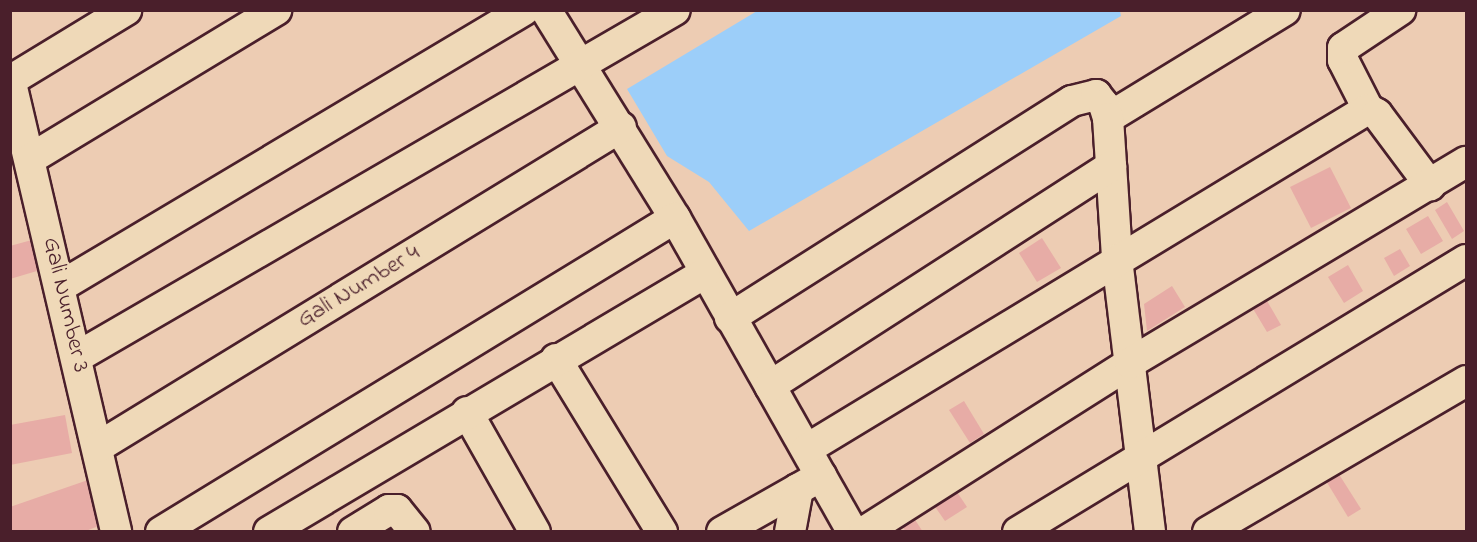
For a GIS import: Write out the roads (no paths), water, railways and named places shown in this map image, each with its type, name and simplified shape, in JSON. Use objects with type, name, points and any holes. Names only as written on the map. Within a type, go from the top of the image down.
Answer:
[{"type":"street","points":[[11,85],[126,10]]},
{"type":"street","points":[[30,159],[276,10]]},
{"type":"street","points":[[61,286],[524,10]]},
{"type":"street","points":[[546,10],[579,66],[621,127],[807,449],[809,483],[790,531]]},
{"type":"street","points":[[77,357],[675,10]]},
{"type":"street","points":[[1108,118],[1285,10]]},
{"type":"street","points":[[1400,10],[1343,48],[1343,60],[1368,109],[1377,114],[1430,185]]},
{"type":"street","name":"Gali Number 3","points":[[11,85],[61,286],[116,531]]},
{"type":"street","points":[[730,318],[1072,101],[1096,96],[1104,105],[1108,118],[1117,259],[1143,453],[1150,531]]},
{"type":"street","points":[[807,449],[1117,259],[1368,109]]},
{"type":"street","name":"Gali Number 4","points":[[98,447],[621,127]]},
{"type":"street","points":[[864,531],[1130,363],[1467,162]]},
{"type":"street","points":[[770,386],[1111,166]]},
{"type":"street","points":[[161,531],[675,218]]},
{"type":"street","points":[[1018,531],[1143,453],[1467,260]]},
{"type":"street","points":[[279,529],[467,412],[705,273]]},
{"type":"street","points":[[556,359],[662,531]]},
{"type":"street","points":[[1208,531],[1467,381]]},
{"type":"street","points":[[467,412],[535,531]]},
{"type":"street","points":[[722,531],[809,483]]},
{"type":"street","points":[[809,483],[853,531]]},
{"type":"street","points":[[353,531],[389,510],[397,510],[415,531]]},
{"type":"water","points":[[757,11],[1120,11],[1121,16],[749,231],[709,182],[667,156],[627,89]]}]
